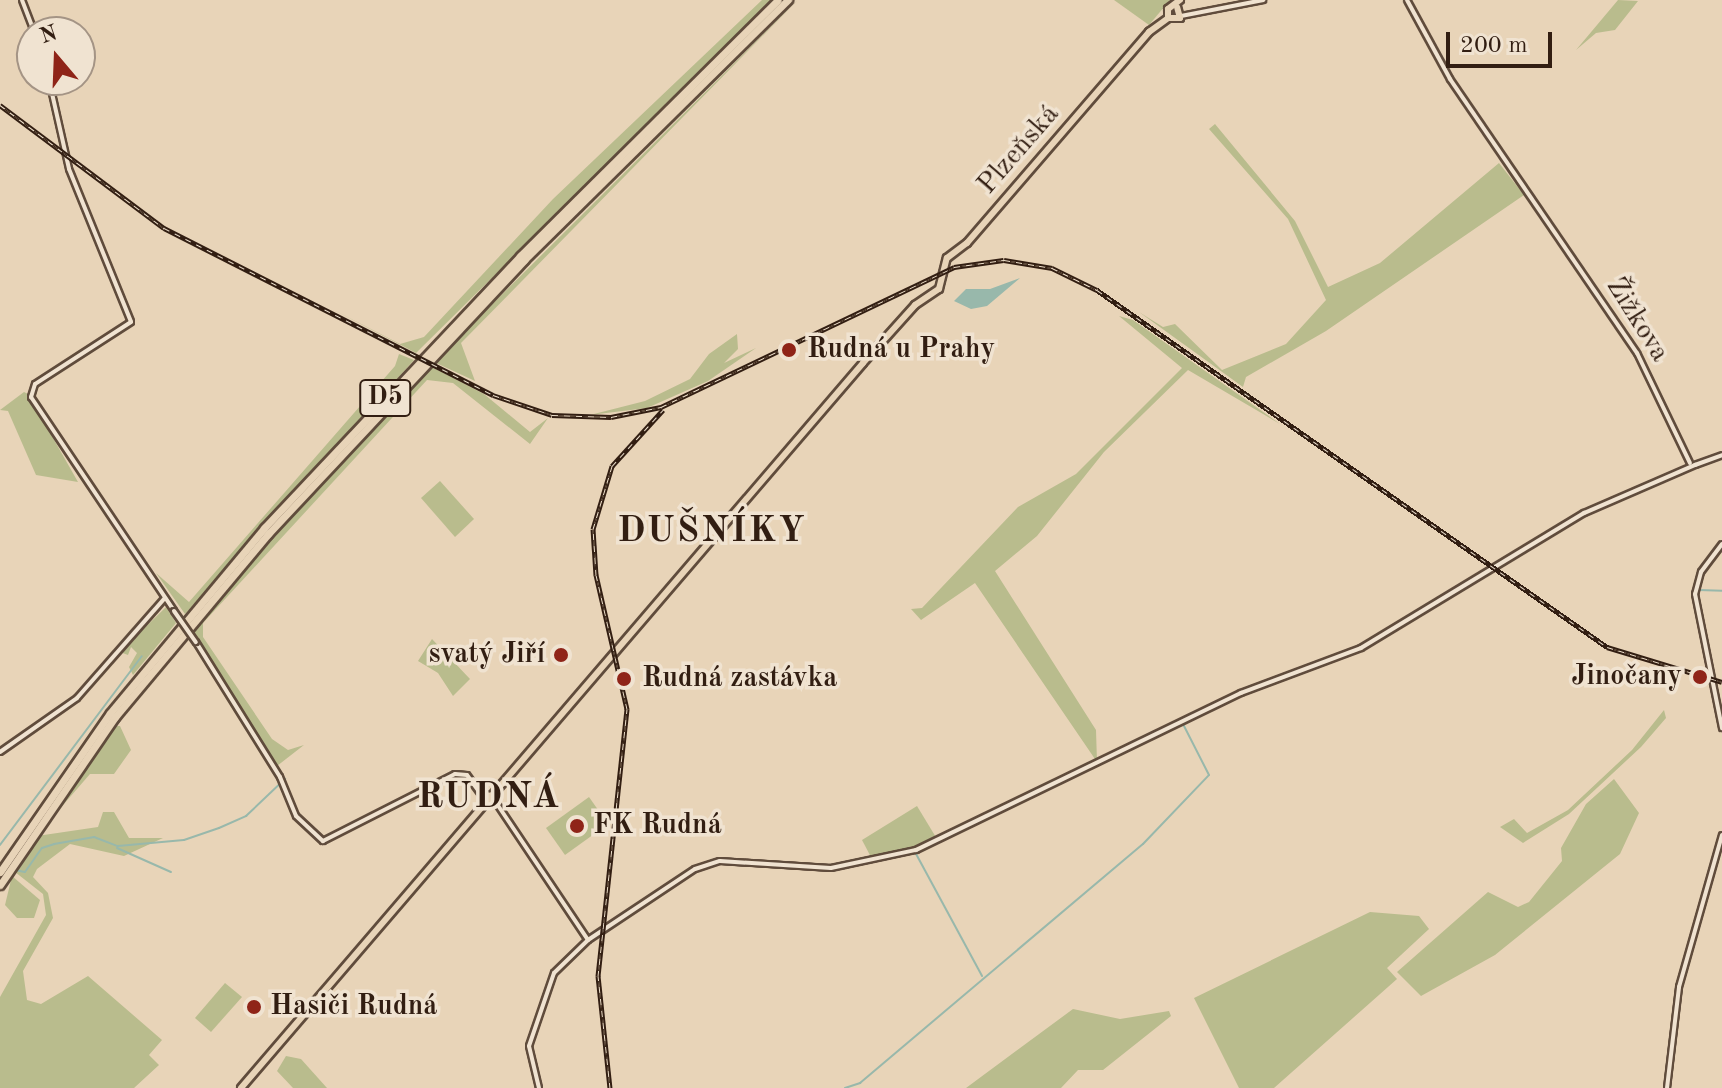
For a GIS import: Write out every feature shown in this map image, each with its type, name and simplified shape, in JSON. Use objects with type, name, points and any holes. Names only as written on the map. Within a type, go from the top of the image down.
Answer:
[{"type":"highway","name":"D5","points":[[1,878],[110,713],[264,528],[510,266],[778,0]]},
{"type":"highway","name":"D5","points":[[10,862],[115,717],[278,523],[514,271],[788,0]]},
{"type":"main road","name":"Plzeňská","points":[[487,797],[910,310],[939,289],[947,258],[967,243],[1168,18],[1168,9],[1178,4],[1181,16]]},
{"type":"main road","points":[[1168,18],[1181,16]]},
{"type":"main road","points":[[241,1088],[480,809],[487,797]]},
{"type":"street","points":[[1181,16],[1263,0]]},
{"type":"street","name":"Žižkova","points":[[1407,0],[1450,79],[1637,353],[1691,465]]},
{"type":"street","points":[[53,96],[69,169],[131,322],[35,384],[31,397],[196,642],[265,751],[296,816],[323,841],[455,774],[467,775],[496,807],[588,940]]},
{"type":"street","points":[[539,1088],[529,1059],[535,1022],[554,973],[588,940],[709,863],[767,868],[869,862],[986,820],[1241,693],[1361,648],[1584,513],[1691,465],[1722,455]]},
{"type":"street","points":[[1722,544],[1701,572],[1695,594],[1722,728]]},
{"type":"street","points":[[0,752],[69,705],[165,598]]},
{"type":"street","points":[[1667,1088],[1679,987],[1722,835]]},
{"type":"green space","points":[[762,0],[773,0],[416,353],[332,309],[400,344],[424,337],[553,199]]},
{"type":"green space","points":[[798,0],[461,343],[475,381],[434,362]]},
{"type":"green space","points":[[1114,0],[1170,0],[1149,25]]},
{"type":"green space","points":[[1618,0],[1638,1],[1615,30],[1596,33],[1576,50]]},
{"type":"green space","points":[[1215,124],[1295,221],[1328,287],[1380,263],[1499,163],[1524,195],[1326,331],[1246,377],[1243,387],[1139,312],[1163,327],[1175,324],[1222,370],[1286,344],[1326,300],[1288,219],[1209,129]]},
{"type":"green space","points":[[1119,316],[1133,320],[1280,424],[1188,370],[1104,452],[1037,536],[995,571],[1096,730],[1097,762],[975,583],[921,620],[911,609],[922,608],[1018,507],[1076,474],[1182,368]]},
{"type":"green space","points":[[737,334],[738,349],[724,363],[756,348],[708,381],[647,408],[590,415],[645,401],[690,379],[709,354]]},
{"type":"green space","points":[[399,354],[414,360],[185,614],[156,573],[189,602],[395,366]]},
{"type":"green space","points":[[430,366],[484,394],[530,432],[548,418],[530,444],[453,383],[427,380],[203,623],[203,637],[272,739],[288,750],[304,745],[277,766],[191,627]]},
{"type":"green space","points":[[24,392],[28,394],[78,482],[36,475],[8,411],[0,410]]},
{"type":"green space","points":[[440,481],[474,519],[455,537],[421,498]]},
{"type":"green space","points":[[166,607],[176,623],[133,675],[129,667],[137,653],[131,647],[128,655],[120,652]]},
{"type":"green space","points":[[432,639],[470,679],[453,696],[438,673],[418,661]]},
{"type":"green space","points":[[1664,710],[1666,718],[1641,747],[1569,814],[1523,843],[1500,827],[1514,819],[1527,833],[1568,810],[1632,750]]},
{"type":"green space","points":[[112,726],[120,726],[131,750],[114,774],[90,774],[44,827]]},
{"type":"green space","points":[[1614,779],[1639,813],[1620,854],[1495,955],[1421,996],[1397,972],[1488,892],[1518,907],[1529,902],[1562,861],[1561,848],[1586,804]]},
{"type":"green space","name":"FK Rudná","points":[[589,797],[608,824],[565,855],[546,828]]},
{"type":"green space","points":[[917,806],[937,839],[872,859],[862,840]]},
{"type":"green space","points":[[103,812],[114,812],[129,838],[163,838],[124,856],[70,844],[37,869],[33,877],[48,893],[53,918],[23,971],[27,1000],[41,1004],[88,976],[162,1040],[149,1055],[159,1065],[134,1088],[0,1088],[0,997],[46,915],[43,894],[15,872],[37,836],[98,827]]},
{"type":"green space","points":[[12,876],[40,900],[34,918],[17,918],[5,905]]},
{"type":"green space","points":[[1370,912],[1419,916],[1429,929],[1387,968],[1397,979],[1274,1088],[1239,1088],[1194,998]]},
{"type":"green space","points":[[225,983],[242,997],[211,1032],[195,1018]]},
{"type":"green space","points":[[1073,1009],[1120,1019],[1169,1011],[1171,1016],[1103,1070],[1078,1070],[1061,1088],[966,1088]]},
{"type":"green space","points":[[286,1056],[301,1059],[327,1088],[293,1088],[277,1071]]},
{"type":"shaded area","points":[[1020,278],[987,306],[971,309],[954,301],[966,289],[990,289]]},
{"type":"waterway","points":[[1699,590],[1722,591]]},
{"type":"waterway","points":[[0,845],[142,656]]},
{"type":"waterway","points":[[845,1088],[860,1083],[1143,844],[1209,775],[1183,724]]},
{"type":"waterway","points":[[15,870],[25,872],[42,848],[54,844],[94,837],[118,846],[184,840],[246,816],[285,779]]},
{"type":"waterway","points":[[117,848],[171,872]]},
{"type":"waterway","points":[[915,852],[982,976]]},
{"type":"railway","points":[[0,105],[164,228],[493,395],[552,415],[611,417],[661,407],[954,267],[1004,260],[1052,268],[1097,290],[1607,647],[1722,682]]},
{"type":"railway","points":[[610,1088],[598,976],[627,709],[596,575],[593,529],[612,466],[663,410]]},
{"type":"place","name":"Rudná u Prahy","points":[[789,350]]},
{"type":"place","name":"svatý Jiří","points":[[561,655]]},
{"type":"place","name":"Jinočany","points":[[1700,677]]},
{"type":"place","name":"Rudná zastávka","points":[[624,679]]},
{"type":"place","name":"FK Rudná","points":[[577,826]]},
{"type":"place","name":"Hasiči Rudná","points":[[254,1007]]},
{"type":"district","name":"DUŠNÍKY","points":[[712,533]]},
{"type":"district","name":"RUDNÁ","points":[[489,799]]}]
